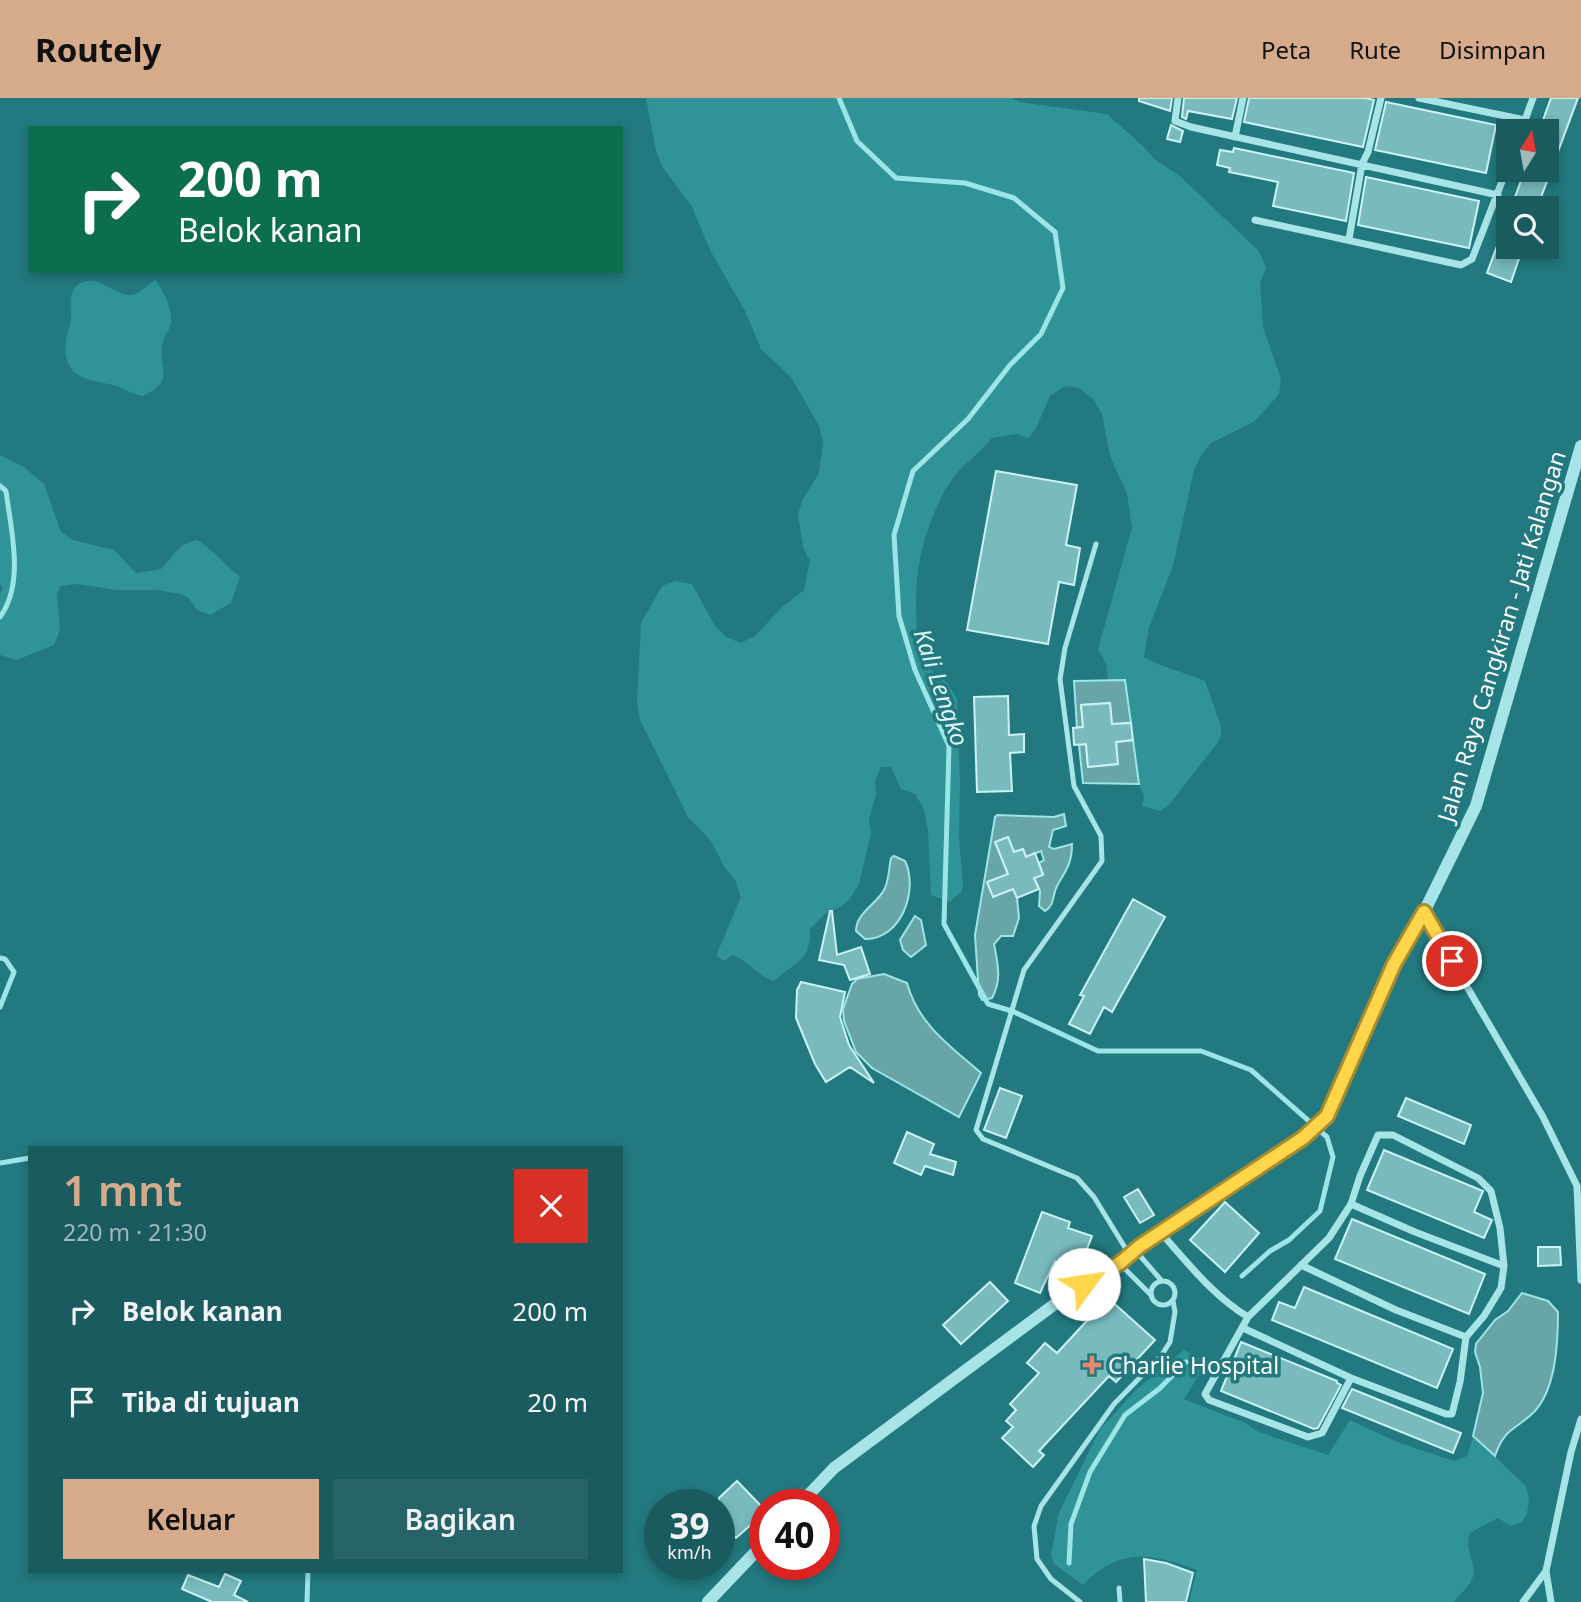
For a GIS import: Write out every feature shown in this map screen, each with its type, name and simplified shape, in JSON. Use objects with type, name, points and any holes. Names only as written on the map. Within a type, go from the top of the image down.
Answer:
[{"type":"street","points":[[1178,98],[1175,121],[1191,127],[1498,195]]},
{"type":"street","points":[[1235,136],[1244,98]]},
{"type":"street","points":[[1349,239],[1362,164],[1368,152],[1381,98]]},
{"type":"street","points":[[1419,98],[1520,119]]},
{"type":"street","points":[[1525,119],[1533,98]]},
{"type":"street","points":[[1255,220],[1461,265],[1472,259],[1502,182]]},
{"type":"street","name":"Jalan Raya Cangkiran - Jati Kalangan","points":[[814,1489],[834,1468],[1067,1295],[1303,1138],[1327,1116],[1394,964],[1424,912],[1476,806],[1580,451]]},
{"type":"street","points":[[1424,912],[1543,1117],[1579,1186],[1581,1277]]},
{"type":"street","points":[[1243,1328],[1351,1378],[1452,1414],[1460,1382],[1466,1337],[1484,1316],[1501,1288],[1504,1266],[1500,1228],[1492,1191],[1478,1178],[1392,1135],[1378,1135],[1351,1204],[1329,1238],[1248,1317],[1205,1394],[1209,1400],[1308,1437],[1322,1433],[1351,1378]]},
{"type":"street","points":[[1351,1204],[1504,1266]]},
{"type":"street","points":[[1161,1233],[1209,1286],[1231,1307],[1248,1317]]},
{"type":"street","points":[[1301,1265],[1396,1310],[1466,1337]]},
{"type":"street","points":[[1551,1602],[1546,1571],[1571,1452],[1581,1419]]},
{"type":"street","points":[[708,1602],[749,1559]]},
{"type":"street","points":[[1523,1602],[1546,1571]]},
{"type":"lane","points":[[1096,544],[1065,648],[1060,679],[1074,786],[1101,836],[1102,861],[1024,970],[976,1130],[983,1139],[1077,1178],[1094,1197],[1154,1301],[1159,1304],[1173,1301]]},
{"type":"lane","points":[[1080,1602],[1051,1579],[1037,1559],[1034,1526],[1041,1506],[1114,1404],[1161,1356],[1170,1342],[1175,1312],[1174,1288],[1128,1256]]},
{"type":"lane","points":[[1151,1295],[1152,1286],[1161,1280]]},
{"type":"lane","points":[[1119,1588],[1120,1602]]},
{"type":"shaded area","points":[[646,98],[1013,98],[1019,102],[1107,114],[1154,159],[1180,176],[1259,251],[1266,268],[1260,283],[1263,327],[1281,379],[1279,394],[1255,421],[1211,443],[1201,455],[1194,470],[1173,566],[1149,627],[1144,657],[1205,681],[1221,726],[1218,742],[1169,805],[1160,811],[1142,806],[1144,796],[1139,784],[1124,680],[1108,680],[1106,664],[1098,649],[1132,528],[1127,494],[1110,456],[1102,414],[1093,399],[1079,388],[1065,386],[1050,396],[1036,428],[1028,439],[1018,434],[992,438],[958,472],[939,503],[927,533],[918,569],[916,605],[920,662],[947,682],[957,699],[959,838],[963,886],[961,892],[950,902],[931,895],[928,831],[924,809],[915,794],[901,789],[891,767],[881,767],[875,781],[876,795],[869,819],[871,834],[859,884],[850,899],[825,914],[810,929],[808,948],[801,960],[774,981],[732,955],[724,961],[716,956],[741,897],[735,880],[725,868],[711,841],[688,817],[640,720],[637,704],[641,623],[662,586],[676,581],[692,584],[715,626],[726,637],[741,643],[755,636],[781,608],[804,590],[810,561],[803,547],[798,515],[802,501],[819,473],[823,442],[819,426],[791,377],[761,349],[745,311],[711,252],[692,207],[662,166],[656,151]]},
{"type":"shaded area","points":[[156,280],[171,314],[162,350],[163,378],[160,384],[143,396],[84,378],[71,369],[66,340],[71,319],[71,296],[75,287],[92,281],[123,294],[133,295]]},
{"type":"shaded area","points":[[0,455],[24,467],[44,484],[61,532],[73,540],[114,550],[136,573],[161,569],[182,545],[197,540],[240,577],[231,603],[210,615],[197,610],[188,597],[181,594],[157,590],[116,590],[77,584],[61,586],[57,593],[60,630],[54,645],[17,660],[0,655],[0,594],[3,587],[0,585]]},
{"type":"shaded area","points":[[1125,680],[1131,723],[1112,724],[1110,703],[1081,705],[1083,727],[1077,728],[1074,681]]},
{"type":"shaded area","points":[[1133,740],[1139,784],[1083,783],[1079,745],[1086,744],[1088,767],[1117,764],[1116,742]]},
{"type":"shaded area","points":[[1064,814],[1066,826],[1053,830],[1049,847],[1054,849],[1072,844],[1071,857],[1055,890],[1052,903],[1045,911],[1039,906],[1040,891],[1034,878],[1043,874],[1039,863],[1044,860],[1041,851],[1026,857],[1023,849],[1014,852],[1008,837],[996,842],[1017,898],[1019,918],[1013,936],[1001,936],[994,944],[998,965],[997,985],[992,998],[982,1000],[979,995],[975,935],[995,817],[1054,817]]},
{"type":"shaded area","points":[[894,856],[905,861],[909,873],[910,886],[904,911],[888,931],[878,937],[865,939],[856,931],[857,924],[863,913],[882,894],[891,858]]},
{"type":"shaded area","points":[[915,916],[921,920],[926,945],[911,957],[903,950],[900,940]]},
{"type":"shaded area","points":[[884,974],[907,983],[919,1011],[936,1033],[981,1073],[959,1117],[872,1068],[856,1052],[844,1021],[843,1009],[852,984],[857,979]]},
{"type":"shaded area","points":[[1522,1293],[1548,1301],[1558,1312],[1554,1365],[1541,1402],[1534,1412],[1502,1440],[1495,1456],[1473,1436],[1483,1393],[1475,1352],[1476,1344]]},
{"type":"shaded area","points":[[1184,1350],[1207,1362],[1184,1399],[1245,1423],[1259,1432],[1328,1455],[1350,1420],[1397,1442],[1454,1461],[1467,1456],[1473,1436],[1526,1486],[1529,1500],[1527,1514],[1522,1522],[1511,1526],[1498,1518],[1470,1533],[1468,1546],[1474,1574],[1469,1585],[1454,1602],[1189,1602],[1197,1570],[1150,1557],[1123,1559],[1110,1564],[1083,1585],[1054,1564],[1051,1554],[1059,1513],[1100,1429],[1136,1390]]},
{"type":"building","points":[[1139,98],[1172,98],[1170,111],[1139,101]]},
{"type":"building","points":[[1184,98],[1237,98],[1232,119],[1188,111],[1186,119],[1182,117]]},
{"type":"building","points":[[1249,98],[1374,100],[1363,147],[1244,122]]},
{"type":"building","points":[[1551,98],[1578,98],[1559,149],[1559,119],[1543,119]]},
{"type":"building","points":[[1386,102],[1496,125],[1486,173],[1375,150]]},
{"type":"building","points":[[1171,125],[1183,131],[1180,142],[1167,139]]},
{"type":"building","points":[[1234,148],[1354,173],[1346,221],[1273,206],[1278,182],[1229,172],[1230,168],[1217,165],[1220,150],[1233,152]]},
{"type":"building","points":[[1366,177],[1479,201],[1469,248],[1358,225]]},
{"type":"building","points":[[1521,182],[1547,182],[1541,196],[1515,196]]},
{"type":"building","points":[[1496,249],[1496,259],[1519,259],[1511,282],[1487,273]]},
{"type":"building","points":[[996,471],[1077,485],[1066,545],[1080,548],[1074,585],[1059,582],[1048,644],[967,630]]},
{"type":"building","points":[[1008,696],[1009,735],[1024,734],[1024,752],[1010,753],[1012,791],[977,792],[974,697]]},
{"type":"building","points":[[1110,703],[1112,724],[1131,723],[1133,740],[1116,742],[1118,764],[1088,767],[1086,744],[1074,745],[1073,728],[1083,727],[1081,705]]},
{"type":"building","points":[[1008,837],[1014,852],[1023,849],[1026,857],[1035,853],[1043,875],[1034,878],[1039,889],[1017,898],[1013,889],[993,897],[987,882],[1008,874],[995,842]]},
{"type":"building","points":[[1133,899],[1165,917],[1112,1012],[1104,1007],[1090,1034],[1069,1024],[1084,996],[1080,995]]},
{"type":"building","points":[[830,911],[837,955],[861,947],[870,974],[850,980],[844,965],[819,960]]},
{"type":"building","points":[[801,982],[845,992],[840,1017],[849,1045],[874,1083],[850,1067],[826,1082],[815,1064],[796,1018],[797,990]]},
{"type":"building","points":[[1000,1088],[1022,1096],[1006,1138],[984,1130]]},
{"type":"building","points":[[1406,1098],[1471,1125],[1464,1144],[1398,1116]]},
{"type":"building","points":[[907,1132],[934,1144],[930,1154],[956,1162],[953,1175],[925,1166],[921,1175],[894,1163]]},
{"type":"building","points":[[1384,1150],[1483,1191],[1474,1212],[1492,1220],[1484,1238],[1367,1190]]},
{"type":"building","points":[[1138,1189],[1154,1215],[1140,1223],[1124,1197]]},
{"type":"building","points":[[1225,1202],[1259,1233],[1225,1272],[1190,1240]]},
{"type":"building","points":[[1042,1212],[1070,1222],[1068,1228],[1092,1236],[1085,1254],[1071,1273],[1055,1261],[1040,1293],[1015,1283]]},
{"type":"building","points":[[1352,1219],[1485,1274],[1469,1314],[1335,1259]]},
{"type":"building","points":[[1538,1247],[1560,1247],[1561,1265],[1538,1266]]},
{"type":"building","points":[[990,1282],[1008,1301],[961,1344],[943,1325]]},
{"type":"building","points":[[1304,1287],[1453,1349],[1437,1388],[1272,1320],[1279,1302],[1295,1308]]},
{"type":"building","name":"Charlie Hospital","points":[[1108,1298],[1155,1340],[1116,1382],[1109,1376],[1039,1451],[1044,1455],[1033,1467],[1002,1438],[1013,1427],[1006,1421],[1016,1410],[1010,1404],[1039,1373],[1027,1363],[1045,1343],[1057,1353]]},
{"type":"building","points":[[1241,1342],[1341,1385],[1318,1428],[1314,1429],[1221,1391]]},
{"type":"building","points":[[1352,1389],[1461,1433],[1453,1453],[1342,1408]]},
{"type":"building","points":[[737,1481],[749,1493],[749,1527],[736,1538],[735,1489],[729,1489]]},
{"type":"building","points":[[1144,1559],[1166,1563],[1193,1573],[1186,1602],[1146,1602]]},
{"type":"building","points":[[225,1574],[241,1581],[234,1595],[248,1602],[212,1602],[182,1589],[188,1575],[219,1587]]},
{"type":"waterway","name":"Kali Lengko","points":[[839,98],[857,141],[896,178],[965,183],[1014,198],[1055,232],[1063,288],[1041,334],[1010,365],[968,419],[913,471],[894,535],[899,616],[915,670],[949,746],[944,924],[988,1004],[1012,1011],[1098,1051],[1201,1051],[1251,1070],[1327,1137],[1333,1157],[1320,1211],[1289,1240],[1270,1251],[1242,1276]]},
{"type":"waterway","points":[[0,486],[6,491],[14,556],[12,588],[0,617]]},
{"type":"waterway","points":[[0,958],[5,959],[14,972],[0,1007]]},
{"type":"waterway","points":[[0,1163],[28,1158]]},
{"type":"waterway","name":"Kali Lengko","points":[[1069,1563],[1071,1524],[1090,1472],[1125,1415],[1159,1389],[1186,1362]]},
{"type":"waterway","points":[[307,1602],[308,1573]]},
{"type":"place","name":"Charlie Hospital","points":[[1092,1365]]},
{"type":"route","points":[[1084,1284],[1120,1263],[1140,1246],[1303,1138],[1327,1116],[1394,964],[1424,912],[1452,961]]}]
